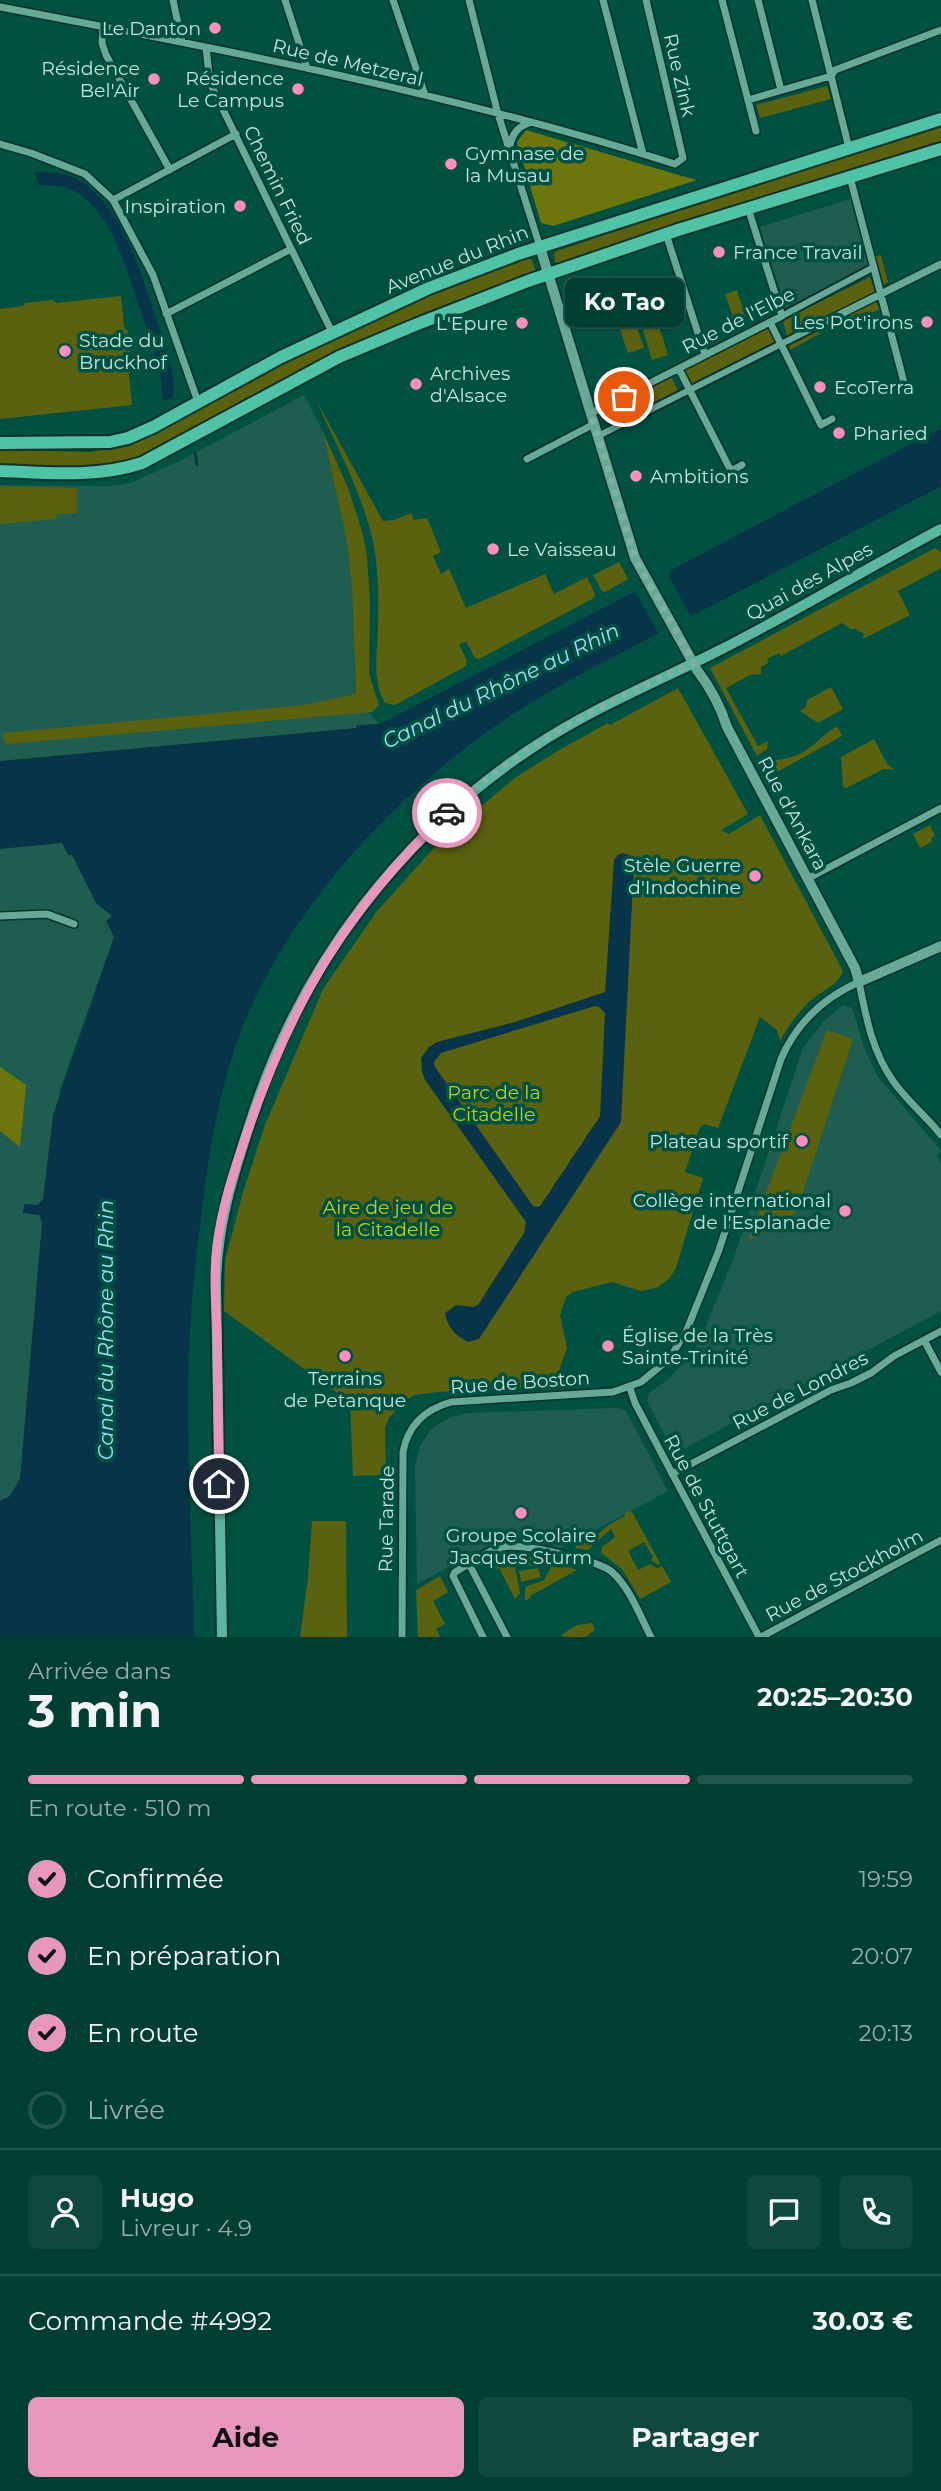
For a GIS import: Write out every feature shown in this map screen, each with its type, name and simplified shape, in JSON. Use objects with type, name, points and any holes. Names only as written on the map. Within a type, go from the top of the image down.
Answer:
[{"type":"main road","name":"Avenue du Rhin","points":[[0,443],[110,442],[128,438],[332,332],[429,288],[540,247],[941,119]]},
{"type":"main road","points":[[0,471],[93,473],[117,471],[142,463],[339,357],[415,325],[548,274],[666,234],[941,149]]},
{"type":"main road","name":"Quai des Alpes","points":[[222,1637],[217,1246],[232,1177],[259,1096],[292,1017],[316,973],[368,899],[423,836],[450,810],[534,747],[595,710],[694,663],[803,606],[941,529]]},
{"type":"street","points":[[173,0],[182,42]]},
{"type":"street","points":[[285,0],[307,68]]},
{"type":"street","points":[[393,0],[425,95]]},
{"type":"street","points":[[469,0],[498,114],[540,247]]},
{"type":"street","points":[[603,0],[643,155]]},
{"type":"street","name":"Rue Zink","points":[[646,0],[682,158]]},
{"type":"street","points":[[722,0],[756,131]]},
{"type":"street","points":[[758,0],[781,90]]},
{"type":"street","points":[[812,0],[849,148]]},
{"type":"street","name":"Rue de Metzeral","points":[[0,7],[182,42],[425,95],[531,122],[675,164],[682,158]]},
{"type":"street","points":[[103,27],[102,43],[106,55],[170,170]]},
{"type":"street","points":[[748,100],[831,76],[835,71],[941,30]]},
{"type":"street","name":"Chemin Fried","points":[[205,48],[210,83],[332,332]]},
{"type":"street","points":[[510,149],[517,128],[531,122]]},
{"type":"street","points":[[113,200],[236,134]]},
{"type":"street","points":[[0,144],[85,174],[113,200],[153,275],[198,402]]},
{"type":"street","points":[[850,176],[906,390]]},
{"type":"street","points":[[748,208],[782,316]]},
{"type":"street","points":[[666,234],[705,355]]},
{"type":"street","name":"Rue d'Ankara","points":[[540,247],[635,558],[719,705],[727,727],[853,965],[859,982]]},
{"type":"street","points":[[166,314],[291,249]]},
{"type":"street","points":[[597,437],[941,264]]},
{"type":"street","name":"Rue de l'Elbe","points":[[527,459],[592,419],[647,380],[679,369],[874,267]]},
{"type":"street","points":[[770,322],[821,425],[832,419]]},
{"type":"street","points":[[679,369],[731,471],[742,465]]},
{"type":"street","points":[[807,879],[941,808]]},
{"type":"street","points":[[0,916],[47,914],[74,924]]},
{"type":"street","name":"Rue de Boston","points":[[429,1411],[459,1400],[601,1394],[631,1388],[661,1367],[675,1352],[686,1332],[719,1250],[777,1072],[791,1039],[803,1021],[821,1003],[841,990],[941,946]]},
{"type":"street","points":[[859,982],[868,1027],[885,1068],[902,1092],[941,1135]]},
{"type":"street","name":"Rue de Londres","points":[[672,1474],[831,1390],[871,1373],[894,1356],[941,1331]]},
{"type":"street","points":[[924,1340],[941,1372]]},
{"type":"street","name":"Rue de Stuttgart","points":[[631,1388],[635,1403],[760,1637]]},
{"type":"street","name":"Rue Tarade","points":[[402,1637],[403,1452],[409,1433],[429,1411]]},
{"type":"street","name":"Rue de Stockholm","points":[[760,1637],[941,1540]]},
{"type":"street","points":[[483,1637],[453,1581],[456,1572],[493,1550],[508,1546],[594,1562],[607,1568],[618,1578],[650,1637]]},
{"type":"street","points":[[469,1564],[507,1637]]},
{"type":"shaded area","points":[[853,198],[870,265],[786,310],[760,227]]},
{"type":"shaded area","points":[[304,395],[323,432],[347,542],[352,590],[356,699],[379,724],[114,937],[60,1089],[20,1479],[10,1496],[0,1637],[0,485],[109,486],[130,483],[178,462]]},
{"type":"shaded area","name":"Collège international de l'Esplanade","points":[[843,1005],[852,1008],[865,1050],[878,1077],[941,1151],[936,1155],[941,1163],[941,1311],[680,1451],[672,1448],[647,1401],[649,1393],[670,1378],[692,1353],[703,1333],[733,1260],[803,1048],[824,1021]]},
{"type":"shaded area","name":"Groupe Scolaire Jacques Sturm","points":[[617,1408],[626,1411],[668,1491],[561,1548],[509,1535],[417,1584],[415,1467],[420,1446],[432,1428],[449,1418],[467,1413]]},
{"type":"green space","points":[[827,86],[831,99],[760,118],[756,105]]},
{"type":"green space","points":[[941,124],[941,144],[560,266],[555,262],[554,254],[557,251],[694,205],[722,192]]},
{"type":"green space","points":[[526,130],[697,180],[553,226],[541,223],[517,142]]},
{"type":"green space","points":[[881,255],[888,282],[882,285],[874,257]]},
{"type":"green space","points":[[526,256],[532,260],[534,273],[432,311],[380,334],[137,460],[93,469],[0,467],[0,450],[91,452],[128,444],[271,368],[424,296]]},
{"type":"green space","points":[[870,277],[875,293],[787,336],[783,320]]},
{"type":"green space","points":[[652,290],[657,307],[636,314],[631,297]]},
{"type":"green space","points":[[737,290],[747,323],[737,329],[725,294]]},
{"type":"green space","name":"Stade du Bruckhof","points":[[121,296],[132,369],[129,375],[132,405],[0,419],[0,309],[23,306],[25,303],[53,300],[56,303]]},
{"type":"green space","points":[[875,298],[879,310],[841,323],[838,317]]},
{"type":"green space","points":[[680,307],[682,312],[657,320],[668,355],[652,360],[640,320]]},
{"type":"green space","points":[[635,322],[644,348],[628,353],[619,327]]},
{"type":"green space","points":[[821,325],[823,332],[790,350],[787,343]]},
{"type":"green space","points":[[768,328],[776,342],[690,385],[683,370]]},
{"type":"green space","points":[[671,376],[678,391],[611,424],[607,408]]},
{"type":"green space","points":[[316,400],[383,521],[411,513],[414,520],[427,518],[441,552],[433,556],[441,574],[449,569],[466,608],[545,574],[554,594],[587,577],[595,594],[594,598],[479,659],[475,658],[466,641],[459,645],[467,660],[466,666],[395,705],[385,703],[378,684],[376,665],[378,590],[371,533],[353,482]]},
{"type":"green space","points":[[323,432],[348,488],[367,556],[370,602],[369,674],[379,705],[372,712],[7,744],[4,741],[3,733],[304,705],[356,694],[352,590],[347,542]]},
{"type":"green space","points":[[0,486],[77,488],[77,513],[57,514],[56,519],[0,524]]},
{"type":"green space","points":[[935,548],[941,552],[941,568],[898,591],[910,615],[865,638],[864,634],[842,623],[781,656],[779,653],[767,659],[768,663],[761,667],[761,674],[750,675],[726,688],[758,746],[768,741],[767,749],[757,756],[710,668]]},
{"type":"green space","points":[[619,562],[628,579],[605,592],[602,591],[593,575]]},
{"type":"green space","points":[[831,687],[843,709],[818,723],[800,711],[806,707],[807,700]]},
{"type":"green space","name":"Parc de la Citadelle","points":[[678,688],[748,814],[721,830],[729,834],[760,815],[843,971],[841,976],[803,1008],[780,1041],[777,1030],[760,1017],[718,1128],[704,1124],[700,1127],[685,1172],[703,1178],[676,1268],[669,1279],[656,1288],[641,1291],[612,1282],[573,1292],[566,1297],[560,1315],[567,1348],[556,1379],[549,1386],[414,1395],[400,1405],[389,1418],[385,1428],[386,1475],[353,1476],[350,1402],[224,1311],[225,1261],[243,1192],[265,1125],[323,989],[377,911],[442,839],[516,777],[608,723],[610,725]]},
{"type":"green space","points":[[837,726],[842,736],[768,777],[762,765],[801,753]]},
{"type":"green space","points":[[874,739],[887,764],[895,770],[884,769],[846,788],[843,787],[841,757]]},
{"type":"green space","points":[[930,825],[935,836],[931,838],[932,842],[920,848],[913,834]]},
{"type":"green space","name":"Plateau sportif","points":[[827,1030],[853,1039],[796,1213],[748,1241]]},
{"type":"green space","points":[[0,1067],[26,1085],[20,1147],[0,1131]]},
{"type":"green space","points":[[629,1511],[660,1563],[658,1565],[651,1560],[653,1557],[644,1542],[628,1551],[638,1570],[650,1564],[657,1568],[662,1566],[671,1582],[640,1599],[622,1569],[601,1553],[602,1547],[615,1537],[611,1529],[588,1550],[575,1548],[583,1538],[590,1535],[593,1539]]},
{"type":"green space","points":[[312,1521],[346,1521],[347,1637],[300,1637]]},
{"type":"green space","points":[[519,1553],[550,1560],[548,1565],[515,1567],[520,1593],[515,1599],[499,1568],[495,1570],[492,1560],[501,1555]]},
{"type":"green space","points":[[554,1561],[577,1570],[525,1601],[525,1587],[544,1580]]},
{"type":"green space","points":[[538,1568],[541,1577],[521,1582],[519,1571]]},
{"type":"green space","points":[[440,1576],[448,1592],[433,1601],[445,1624],[436,1629],[440,1637],[418,1637],[416,1590]]},
{"type":"green space","points":[[592,1623],[595,1630],[586,1637],[561,1635],[577,1625]]},
{"type":"water","points":[[34,172],[56,173],[83,182],[102,200],[123,231],[166,348],[173,377],[173,397],[165,401],[162,398],[158,364],[151,342],[124,263],[103,219],[81,195],[66,188],[40,185]]},
{"type":"water","name":"Canal du Rhône au Rhin","points":[[941,428],[941,486],[573,678],[516,712],[435,773],[396,808],[326,885],[269,971],[247,1016],[223,1087],[213,1136],[196,1255],[189,1347],[194,1637],[0,1637],[0,1501],[10,1496],[20,1479],[42,1222],[39,1215],[23,1213],[24,1204],[38,1205],[43,1199],[53,1115],[114,937],[106,921],[112,916],[96,903],[72,855],[68,855],[62,843],[0,849],[0,761],[380,724],[634,592],[638,594],[669,578],[671,570]]},
{"type":"water","points":[[623,853],[631,856],[634,863],[621,1122],[479,1339],[468,1342],[453,1330],[445,1313],[456,1305],[478,1305],[524,1233],[526,1222],[425,1080],[421,1058],[429,1047],[437,1042],[515,1022],[605,992],[614,860]],"holes":[[[599,1007],[605,1013],[600,1116],[540,1206],[533,1206],[434,1062],[441,1053]]]},
{"type":"pier","points":[[668,567],[669,577],[693,620],[661,638],[636,593],[631,589],[638,590],[667,575]]},
{"type":"waterway","points":[[195,453],[197,465]]},
{"type":"way so far","points":[[447,813],[534,747],[595,710],[694,663],[635,558],[591,413],[624,397]]},
{"type":"place","name":"Le Danton","points":[[215,28]]},
{"type":"place","name":"Résidence Bel'Air","points":[[154,79]]},
{"type":"place","name":"Résidence Le Campus","points":[[298,89]]},
{"type":"place","name":"Gymnase de la Musau","points":[[451,164]]},
{"type":"place","name":"Inspiration","points":[[240,206]]},
{"type":"place","name":"France Travail","points":[[719,252]]},
{"type":"place","name":"Les Pot'irons","points":[[927,322]]},
{"type":"place","name":"L'Epure","points":[[522,323]]},
{"type":"place","name":"Stade du Bruckhof","points":[[65,351]]},
{"type":"place","name":"Archives d'Alsace","points":[[416,384]]},
{"type":"place","name":"EcoTerra","points":[[820,387]]},
{"type":"place","name":"Ko Tao","points":[[624,397]]},
{"type":"place","name":"Pharied","points":[[839,433]]},
{"type":"place","name":"Ambitions","points":[[636,476]]},
{"type":"place","name":"Le Vaisseau","points":[[493,549]]},
{"type":"place","name":"Stèle Guerre d'Indochine","points":[[755,876]]},
{"type":"place","name":"Plateau sportif","points":[[802,1141]]},
{"type":"place","name":"Collège international de l'Esplanade","points":[[845,1211]]},
{"type":"place","name":"Église de la Très Sainte-Trinité","points":[[608,1346]]},
{"type":"place","name":"Terrains de Petanque","points":[[345,1356]]},
{"type":"place","name":"Groupe Scolaire Jacques Sturm","points":[[521,1513]]},
{"type":"route","points":[[219,1484],[217,1246],[232,1177],[259,1096],[292,1017],[334,944],[396,866],[447,813]]},
{"type":"park label","name":"Aire de jeu de la Citadelle","points":[[388,1218]]}]
